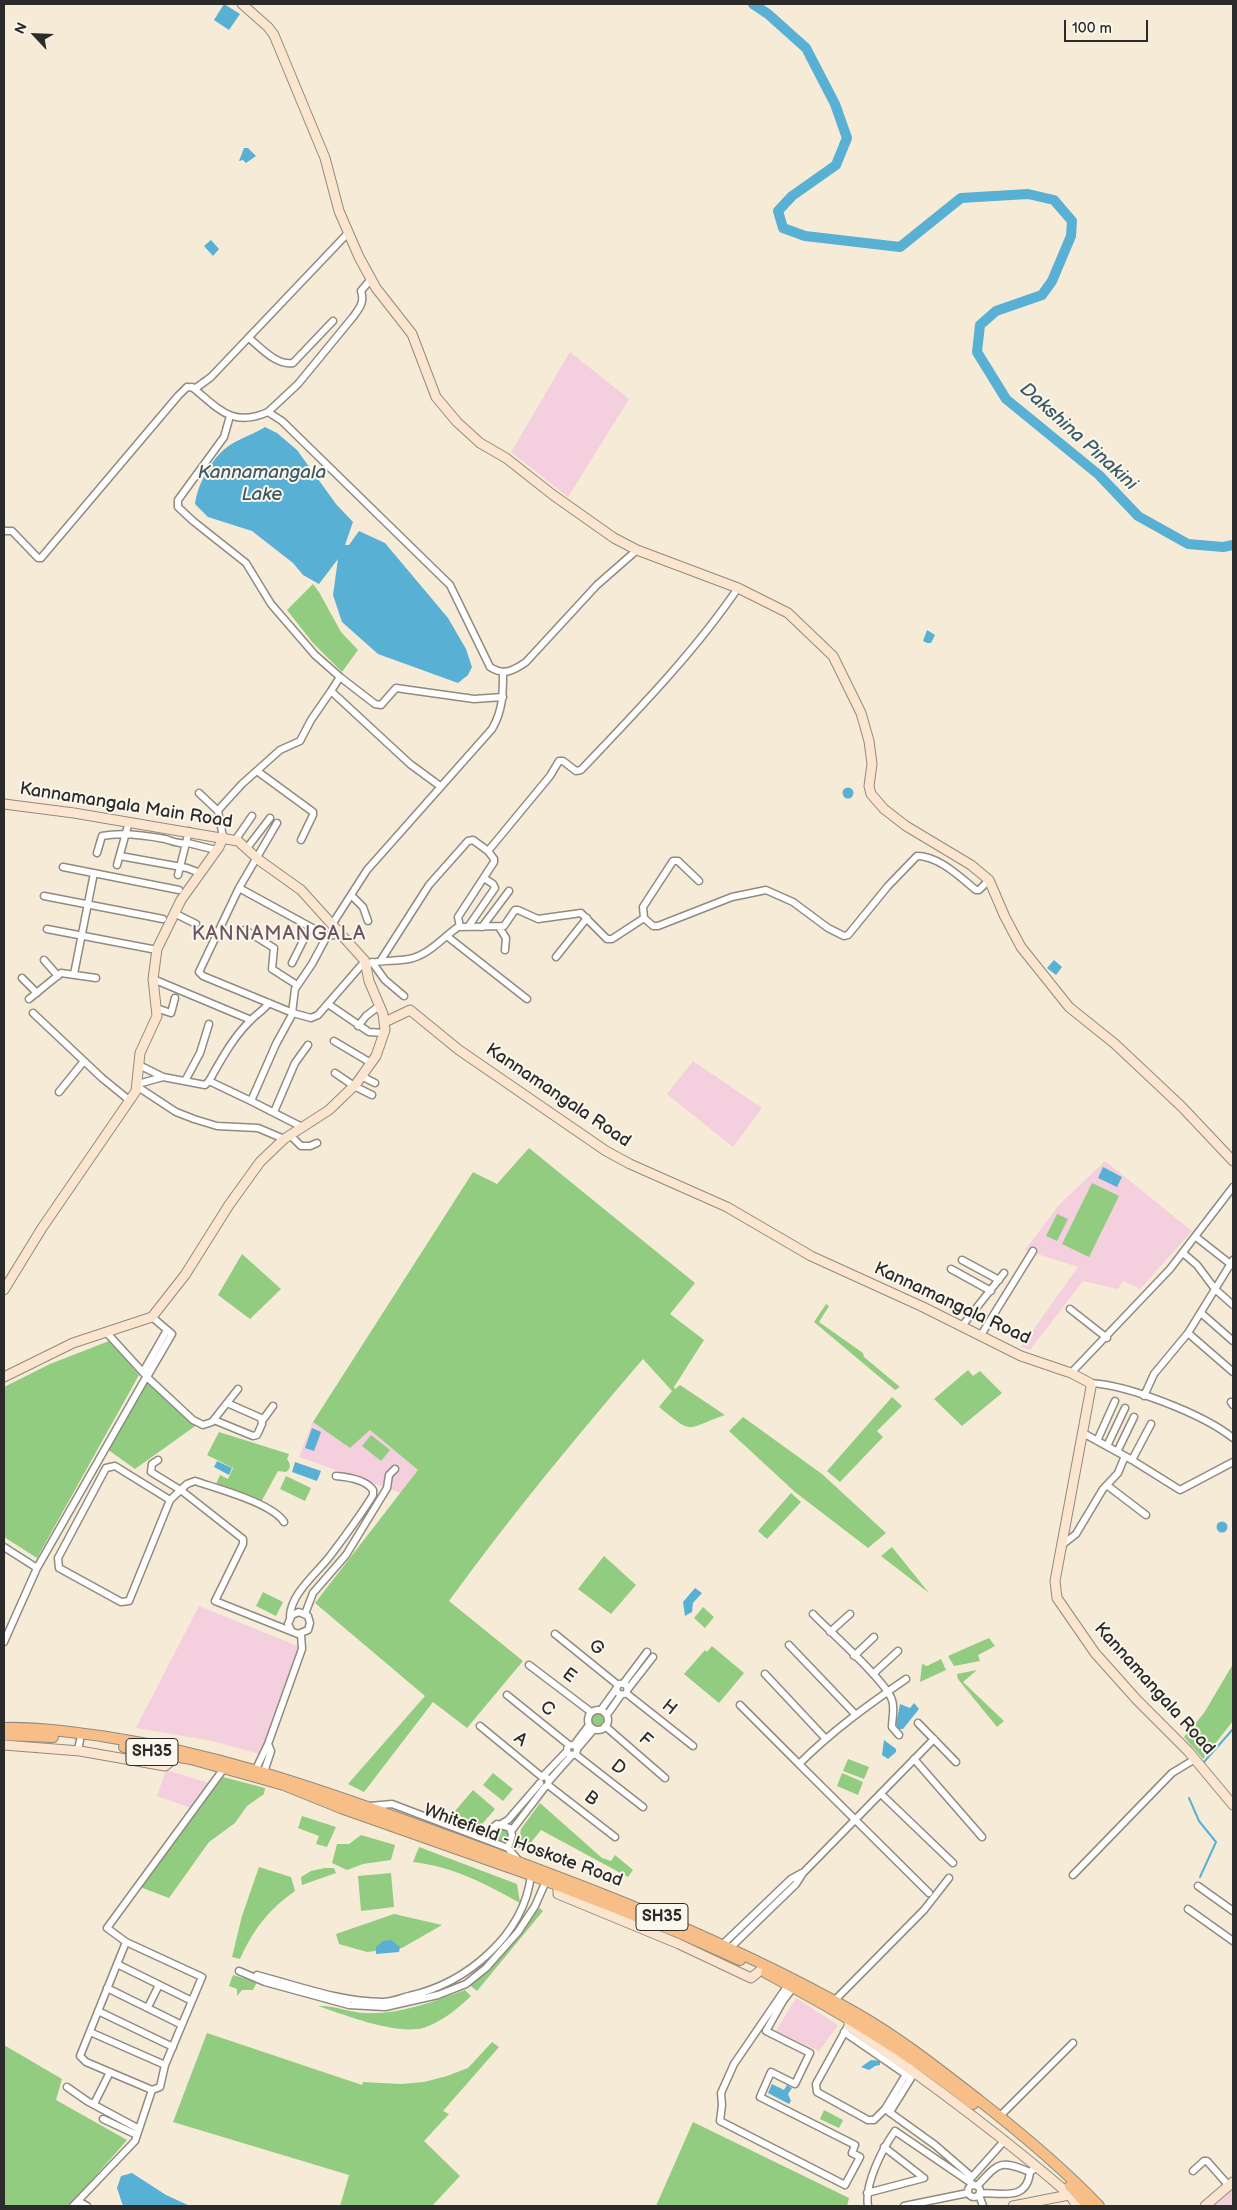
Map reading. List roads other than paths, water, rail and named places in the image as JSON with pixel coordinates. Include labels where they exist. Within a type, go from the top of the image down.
[{"type":"main road","name":"Whitefield - Hoskote Road","points":[[4,1728],[22,1727],[75,1733],[185,1750],[284,1786],[344,1803],[366,1806],[518,1860],[652,1917],[727,1946],[834,2001],[900,2041],[1000,2116],[1079,2198]]},
{"type":"main road","name":"Whitefield - Hoskote Road","points":[[4,1735],[80,1740],[260,1771],[558,1886],[652,1917],[791,1986],[913,2070],[998,2123],[1079,2198],[1100,2206]]},
{"type":"street","points":[[242,4],[268,27],[274,35],[325,158],[348,233],[371,279],[392,310],[412,334],[436,397],[457,422],[480,443],[506,458],[553,495],[614,538],[637,550],[738,588],[788,613],[833,656],[861,713],[869,741],[872,764],[869,786],[872,794],[884,809],[906,826],[971,866],[989,880],[1005,917],[1021,947],[1069,1008],[1115,1044],[1182,1106],[1233,1161]]},
{"type":"street","points":[[4,531],[12,531],[38,558],[41,558],[178,396],[187,387],[196,388],[211,377],[348,233]]},
{"type":"street","points":[[192,387],[230,416],[244,420],[254,419],[268,412],[298,384],[353,318],[361,306],[363,298],[361,292],[371,279]]},
{"type":"street","points":[[249,338],[286,365],[293,363],[333,321]]},
{"type":"street","points":[[268,412],[282,421],[450,585],[490,667],[504,673],[515,670],[526,662],[597,585],[637,550]]},
{"type":"street","points":[[230,416],[224,437],[178,500],[178,507],[192,521],[246,563],[271,604],[315,655],[375,704],[381,705],[396,688],[474,699],[503,697]]},
{"type":"street","points":[[488,851],[550,776],[559,761],[563,761],[576,771],[581,770],[670,673],[720,614],[738,588]]},
{"type":"street","points":[[333,923],[367,870],[492,729],[500,716],[504,673]]},
{"type":"street","points":[[218,811],[242,784],[280,750],[300,742],[311,720],[340,677]]},
{"type":"street","points":[[331,691],[410,764],[440,786]]},
{"type":"street","points":[[257,771],[313,812],[314,815],[301,840]]},
{"type":"street","points":[[4,1290],[42,1228],[138,1085],[140,1053],[155,1021],[154,979],[157,950],[174,913],[223,837],[218,811],[199,793]]},
{"type":"street","name":"Kannamangala Main Road","points":[[4,804],[189,831],[236,840],[301,890],[368,962]]},
{"type":"street","points":[[236,840],[252,816]]},
{"type":"street","points":[[247,848],[270,818]]},
{"type":"street","points":[[118,865],[129,822]]},
{"type":"street","points":[[278,824],[256,857],[239,888],[200,972],[204,976],[292,1013],[311,1018],[318,1015],[368,962],[416,957],[448,937],[460,927],[504,926],[515,910],[538,919],[581,913],[608,939],[612,939],[644,918]]},
{"type":"street","points":[[178,874],[184,844],[189,831]]},
{"type":"street","points":[[97,853],[102,836],[114,833],[164,839],[184,844],[188,843],[216,850]]},
{"type":"street","points":[[381,960],[392,939],[436,876],[468,841],[473,840],[488,851],[495,860],[458,917],[460,927]]},
{"type":"street","points":[[120,856],[180,867],[200,873]]},
{"type":"street","points":[[699,881],[678,861],[673,861],[643,907],[644,918],[653,926],[658,926],[732,897],[766,890],[793,902],[828,928],[844,936],[848,935],[888,886],[917,856],[924,856],[947,868],[976,890],[989,880]]},
{"type":"street","points":[[63,867],[179,890]]},
{"type":"street","points":[[74,974],[94,873]]},
{"type":"street","points":[[468,927],[495,888],[494,884],[484,878]]},
{"type":"street","points":[[239,888],[327,936],[340,934]]},
{"type":"street","points":[[482,928],[509,891]]},
{"type":"street","points":[[351,895],[363,907],[368,921]]},
{"type":"street","points":[[44,896],[163,919]]},
{"type":"street","points":[[174,913],[196,924]]},
{"type":"street","points":[[556,957],[587,918]]},
{"type":"street","points":[[499,927],[506,938],[505,950]]},
{"type":"street","points":[[292,963],[310,928]]},
{"type":"street","points":[[47,929],[157,950]]},
{"type":"street","points":[[245,930],[274,948],[272,969],[297,985]]},
{"type":"street","points":[[251,1101],[292,1013],[293,998],[297,985],[312,964],[327,936]]},
{"type":"street","points":[[448,937],[527,999]]},
{"type":"street","points":[[44,960],[58,976]]},
{"type":"street","points":[[368,962],[404,996]]},
{"type":"street","points":[[4,1377],[73,1343],[152,1317],[167,1300],[229,1205],[260,1162],[287,1137],[329,1110],[354,1086],[371,1063],[381,1043],[385,1022],[369,981],[368,962]]},
{"type":"street","points":[[29,1000],[61,973],[96,978]]},
{"type":"street","points":[[22,978],[37,993]]},
{"type":"street","points":[[154,979],[251,1020]]},
{"type":"street","points":[[156,1008],[171,1013],[175,998]]},
{"type":"street","points":[[139,1065],[163,1077],[202,1085],[209,1081],[233,1041],[251,1020],[270,1003]]},
{"type":"street","points":[[328,1004],[369,1032],[384,1032]]},
{"type":"street","points":[[358,1026],[366,1016],[379,1006]]},
{"type":"street","name":"Kannamangala Road","points":[[385,1022],[410,1010],[459,1050],[606,1151],[630,1164],[727,1207],[811,1256],[1022,1356],[1071,1373],[1090,1383],[1091,1387],[1056,1581],[1057,1598],[1095,1654],[1195,1759],[1233,1805]]},
{"type":"street","points":[[33,1013],[129,1100]]},
{"type":"street","points":[[185,1081],[200,1053],[209,1024]]},
{"type":"street","points":[[334,1041],[371,1063]]},
{"type":"street","points":[[274,1112],[295,1063],[308,1045]]},
{"type":"street","points":[[59,1092],[84,1060]]},
{"type":"street","points":[[335,1073],[372,1095]]},
{"type":"street","points":[[361,1076],[375,1082]]},
{"type":"street","points":[[138,1085],[163,1077]]},
{"type":"street","points":[[209,1081],[302,1127]]},
{"type":"street","points":[[138,1085],[176,1112],[194,1119],[217,1126],[258,1128],[287,1137],[300,1146],[310,1146],[317,1142]]},
{"type":"street","points":[[1071,1373],[1107,1338],[1183,1253],[1233,1187]]},
{"type":"street","points":[[1144,1396],[1158,1370],[1188,1333],[1232,1263],[1196,1236]]},
{"type":"street","points":[[981,1335],[1033,1252]]},
{"type":"street","points":[[1183,1253],[1197,1265],[1215,1289],[1233,1305]]},
{"type":"street","points":[[962,1260],[999,1280]]},
{"type":"street","points":[[951,1269],[991,1291]]},
{"type":"street","points":[[962,1326],[1004,1273]]},
{"type":"street","points":[[1070,1309],[1107,1338]]},
{"type":"street","points":[[1201,1312],[1233,1341]]},
{"type":"street","points":[[4,1642],[37,1568],[146,1376],[172,1334],[152,1317]]},
{"type":"street","points":[[106,1333],[146,1376],[196,1422],[207,1425],[214,1420],[238,1389]]},
{"type":"street","points":[[1188,1333],[1233,1372]]},
{"type":"street","points":[[1090,1383],[1103,1384],[1144,1396],[1218,1427],[1233,1438]]},
{"type":"street","points":[[1097,1441],[1115,1401]]},
{"type":"street","points":[[227,1403],[262,1420]]},
{"type":"street","points":[[214,1420],[253,1436],[257,1435],[262,1420],[273,1406]]},
{"type":"street","points":[[1107,1446],[1125,1408]]},
{"type":"street","points":[[1117,1452],[1134,1417]]},
{"type":"street","points":[[1132,1460],[1151,1424]]},
{"type":"street","points":[[1082,1433],[1132,1460],[1180,1490],[1233,1462]]},
{"type":"street","points":[[1062,1545],[1076,1534],[1103,1489],[1108,1486],[1118,1473],[1124,1456]]},
{"type":"street","points":[[158,1460],[152,1464],[151,1472],[182,1490],[243,1540],[243,1544],[215,1602],[301,1634]]},
{"type":"street","points":[[170,1500],[115,1466],[106,1468],[58,1558],[60,1568],[126,1603],[129,1601],[170,1500],[187,1484],[195,1480],[273,1510],[284,1522]]},
{"type":"street","points":[[305,1614],[313,1593],[346,1555],[387,1488],[386,1481],[395,1469]]},
{"type":"street","points":[[291,1630],[288,1624],[290,1612],[298,1594],[330,1555],[373,1495],[373,1490],[369,1486],[348,1477],[336,1476]]},
{"type":"street","points":[[1108,1486],[1146,1515]]},
{"type":"street","points":[[4,1547],[37,1568]]},
{"type":"street","points":[[298,1594],[310,1600]]},
{"type":"street","points":[[290,1617],[299,1612],[305,1614],[310,1619],[309,1627],[301,1634]]},
{"type":"street","points":[[813,1614],[873,1674],[887,1692],[893,1705],[892,1727],[899,1735]]},
{"type":"street","points":[[830,1632],[850,1614]]},
{"type":"street","points":[[260,1771],[302,1649],[301,1634]]},
{"type":"street","name":"G","points":[[556,1634],[622,1689]]},
{"type":"street","points":[[854,1656],[874,1636]]},
{"type":"street","points":[[789,1645],[855,1714]]},
{"type":"street","points":[[873,1674],[898,1651]]},
{"type":"street","points":[[604,1712],[650,1654]]},
{"type":"street","name":"E","points":[[530,1665],[591,1712]]},
{"type":"street","points":[[766,1674],[826,1738]]},
{"type":"street","points":[[799,1764],[855,1714],[906,1679]]},
{"type":"street","name":"H","points":[[622,1689],[693,1746]]},
{"type":"street","name":"C","points":[[507,1695],[572,1750]]},
{"type":"street","points":[[740,1705],[929,1893]]},
{"type":"street","points":[[591,1727],[588,1718],[591,1712],[604,1712]]},
{"type":"street","points":[[591,1727],[600,1730],[606,1726],[608,1721],[604,1712]]},
{"type":"street","points":[[918,1723],[956,1762]]},
{"type":"street","name":"A","points":[[480,1726],[545,1782]]},
{"type":"street","name":"F","points":[[606,1726],[666,1778]]},
{"type":"street","points":[[487,1840],[493,1827],[508,1820],[545,1782],[591,1727]]},
{"type":"street","points":[[727,1946],[791,1879],[803,1873],[855,1821],[934,1739]]},
{"type":"street","points":[[78,1750],[80,1740]]},
{"type":"street","points":[[4,1745],[78,1750],[165,1766],[177,1756]]},
{"type":"street","name":"D","points":[[572,1750],[643,1807]]},
{"type":"street","points":[[914,1758],[982,1837]]},
{"type":"street","points":[[1073,1875],[1172,1772],[1195,1759]]},
{"type":"street","points":[[126,1942],[80,2056],[86,2062],[152,2090],[160,2087],[165,2065],[202,1977],[126,1942],[108,1931],[107,1926],[226,1765]]},
{"type":"street","points":[[508,1848],[512,1830],[545,1782]]},
{"type":"street","name":"B","points":[[545,1782],[615,1837]]},
{"type":"street","points":[[881,1794],[953,1863]]},
{"type":"street","points":[[366,1806],[392,1804],[508,1848],[518,1860]]},
{"type":"street","points":[[501,1824],[512,1830]]},
{"type":"street","points":[[531,1875],[530,1889],[521,1910],[496,1946],[457,1979],[420,1994],[385,2002],[357,2000],[239,1971],[265,1982],[349,2005],[385,2007],[438,1995],[466,1984],[486,1968],[518,1932],[535,1906],[546,1881]]},
{"type":"street","points":[[834,2001],[924,1910],[949,1878]]},
{"type":"street","points":[[558,1886],[558,1894],[679,1944],[751,1978],[760,1970]]},
{"type":"street","points":[[1198,1886],[1233,1911]]},
{"type":"street","points":[[1188,1909],[1233,1941]]},
{"type":"street","points":[[117,1964],[192,2001]]},
{"type":"street","points":[[148,2008],[159,1985]]},
{"type":"street","points":[[791,1986],[766,2030],[810,2053],[794,2084],[771,2072],[760,2097],[855,2145],[852,2154],[860,2157],[845,2185],[720,2121],[722,2105],[720,2093],[734,2064],[791,1986]]},
{"type":"street","points":[[107,1988],[182,2025]]},
{"type":"street","points":[[98,2011],[173,2047]]},
{"type":"street","points":[[913,2070],[887,2111],[877,2119],[868,2120],[815,2090],[816,2084],[847,2025],[913,2070],[1006,2140],[1034,2169],[1079,2198]]},
{"type":"street","points":[[90,2032],[165,2065]]},
{"type":"street","points":[[1000,2116],[1074,2043]]},
{"type":"street","points":[[94,2104],[110,2072]]},
{"type":"street","points":[[67,2087],[138,2132]]},
{"type":"street","points":[[76,2204],[135,2141],[152,2090]]},
{"type":"street","points":[[887,2111],[935,2145],[972,2177],[1006,2140]]},
{"type":"street","points":[[103,2118],[138,2132]]},
{"type":"street","points":[[868,2206],[867,2193],[884,2147],[895,2131],[980,2189],[982,2206]]},
{"type":"street","points":[[867,2193],[924,2178],[884,2147]]},
{"type":"street","points":[[1193,2171],[1204,2161],[1207,2161],[1231,2184],[1205,2206]]},
{"type":"street","points":[[972,2205],[969,2188],[995,2167],[1004,2164],[1034,2169]]},
{"type":"street","points":[[904,2206],[969,2194],[974,2198],[980,2194],[1020,2192],[1028,2185],[1034,2169]]},
{"type":"street","points":[[1012,2206],[1079,2198]]},
{"type":"street","points":[[1041,2206],[1079,2198]]},
{"type":"street","points":[[76,2204],[87,2206]]},
{"type":"water","points":[[224,4],[240,14],[229,30],[214,20]]},
{"type":"water","points":[[244,148],[248,148],[256,156],[246,163],[243,160],[239,161]]},
{"type":"water","points":[[211,240],[219,249],[213,256],[204,246]]},
{"type":"water","name":"Kannamangala Lake","points":[[265,427],[277,433],[297,450],[336,504],[353,522],[345,545],[349,545],[359,531],[385,543],[448,618],[466,649],[472,667],[468,675],[458,683],[378,654],[342,622],[333,595],[338,559],[319,584],[303,575],[293,563],[252,531],[208,517],[195,504],[203,479],[217,456],[230,445]]},
{"type":"water","points":[[927,630],[935,635],[931,643],[923,641]]},
{"type":"water","points":[[848,787],[854,793],[848,799],[842,793]]},
{"type":"water","points":[[1054,960],[1062,967],[1056,975],[1047,968]]},
{"type":"water","points":[[1103,1167],[1122,1177],[1117,1187],[1098,1178]]},
{"type":"water","points":[[312,1428],[321,1432],[314,1451],[305,1448]]},
{"type":"water","points":[[217,1461],[232,1468],[229,1475],[214,1467]]},
{"type":"water","points":[[295,1462],[321,1471],[317,1481],[292,1472]]},
{"type":"water","points":[[1222,1521],[1228,1527],[1222,1533],[1216,1527]]},
{"type":"water","points":[[695,1588],[702,1593],[693,1603],[692,1612],[685,1616],[683,1602]]},
{"type":"water","points":[[914,1703],[919,1709],[903,1729],[898,1729],[896,1724],[900,1704],[910,1708]]},
{"type":"water","points":[[884,1740],[896,1749],[896,1752],[888,1759],[882,1755]]},
{"type":"water","points":[[391,1940],[400,1947],[399,1952],[376,1954],[376,1947],[383,1941]]},
{"type":"water","points":[[871,2060],[880,2061],[880,2065],[869,2070],[861,2067]]},
{"type":"water","points":[[772,2084],[784,2090],[787,2085],[792,2088],[788,2094],[791,2101],[789,2104],[768,2093]]},
{"type":"water","points":[[132,2173],[166,2195],[190,2206],[123,2206],[117,2188],[121,2176]]},
{"type":"waterway","name":"Dakshina Pinakini","points":[[753,4],[768,14],[806,48],[835,104],[847,138],[836,165],[792,196],[778,211],[783,228],[805,236],[900,247],[961,198],[1028,194],[1054,200],[1072,221],[1071,236],[1052,281],[1042,295],[996,311],[980,325],[977,352],[1006,399],[1099,475],[1138,516],[1188,544],[1223,547],[1233,545]]},
{"type":"waterway","points":[[1204,1762],[1233,1729]]},
{"type":"waterway","points":[[1189,1798],[1199,1821],[1216,1842],[1200,1877]]},
{"type":"district","name":"KANNAMANGALA","points":[[279,935]]}]
